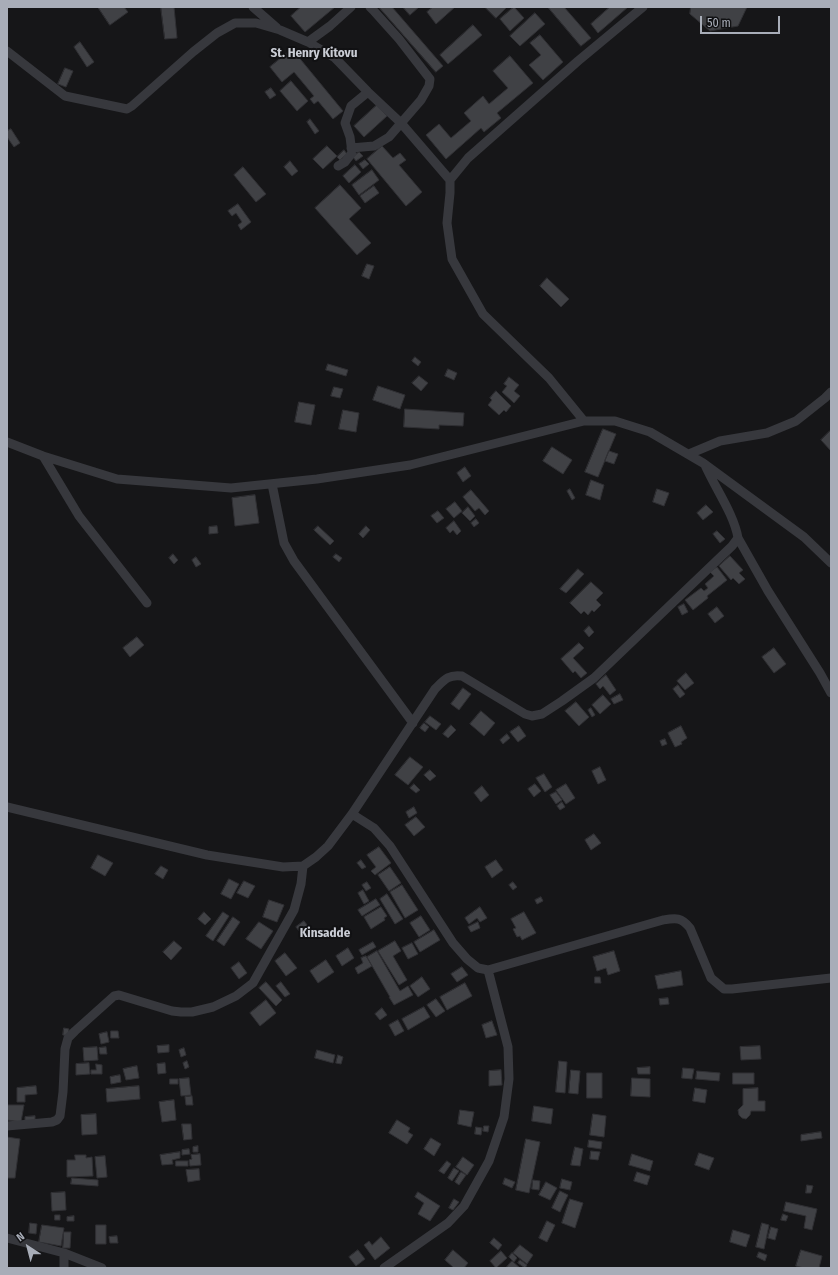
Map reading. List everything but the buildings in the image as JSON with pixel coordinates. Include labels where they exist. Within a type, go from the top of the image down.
[{"type":"street","points":[[308,42],[352,7]]},
{"type":"street","points":[[351,148],[374,146],[389,137],[421,100],[429,86],[430,79],[399,39],[370,7]]},
{"type":"street","points":[[584,421],[549,378],[483,314],[452,259],[447,223],[450,180],[468,158],[578,61],[643,7]]},
{"type":"street","points":[[256,8],[280,30]]},
{"type":"street","points":[[7,51],[65,96],[127,109],[217,33],[235,23],[256,23],[280,30],[308,42],[335,58],[401,123],[450,180]]},
{"type":"street","points":[[338,166],[345,162],[352,153],[350,137],[345,123],[351,106],[368,92]]},
{"type":"street","points":[[689,454],[720,441],[767,433],[796,421],[831,392]]},
{"type":"street","points":[[7,442],[43,456],[118,479],[231,488],[317,479],[410,464],[584,421],[615,421],[650,432],[703,463],[804,537],[831,564]]},
{"type":"street","points":[[43,456],[79,516],[147,603]]},
{"type":"street","points":[[703,463],[730,515],[736,528],[738,538],[768,591],[831,693]]},
{"type":"street","points":[[272,484],[284,543],[294,561],[413,723]]},
{"type":"street","points":[[7,807],[207,854],[283,867],[303,866],[328,846],[352,814],[435,689],[445,680],[454,675],[462,676],[525,714],[532,716],[542,714],[594,678],[738,538]]},
{"type":"street","points":[[352,814],[374,828],[390,846],[453,943],[467,959],[478,968],[488,970],[663,920],[676,918],[685,922],[690,928],[711,978],[724,989],[831,978]]},
{"type":"street","points":[[7,1126],[52,1122],[57,1120],[60,1116],[65,1049],[68,1038],[114,996],[119,995],[172,1011],[192,1012],[213,1007],[236,996],[253,983],[294,910],[301,884],[303,866]]},
{"type":"street","points":[[384,1268],[448,1223],[464,1206],[489,1161],[504,1117],[509,1079],[508,1047],[488,970]]},
{"type":"street","points":[[7,1238],[64,1253],[102,1268]]},
{"type":"street","points":[[64,1253],[64,1268]]},
{"type":"district","name":"St. Henry Kitovu","points":[[314,53]]},
{"type":"district","name":"Kinsadde","points":[[325,933]]}]
